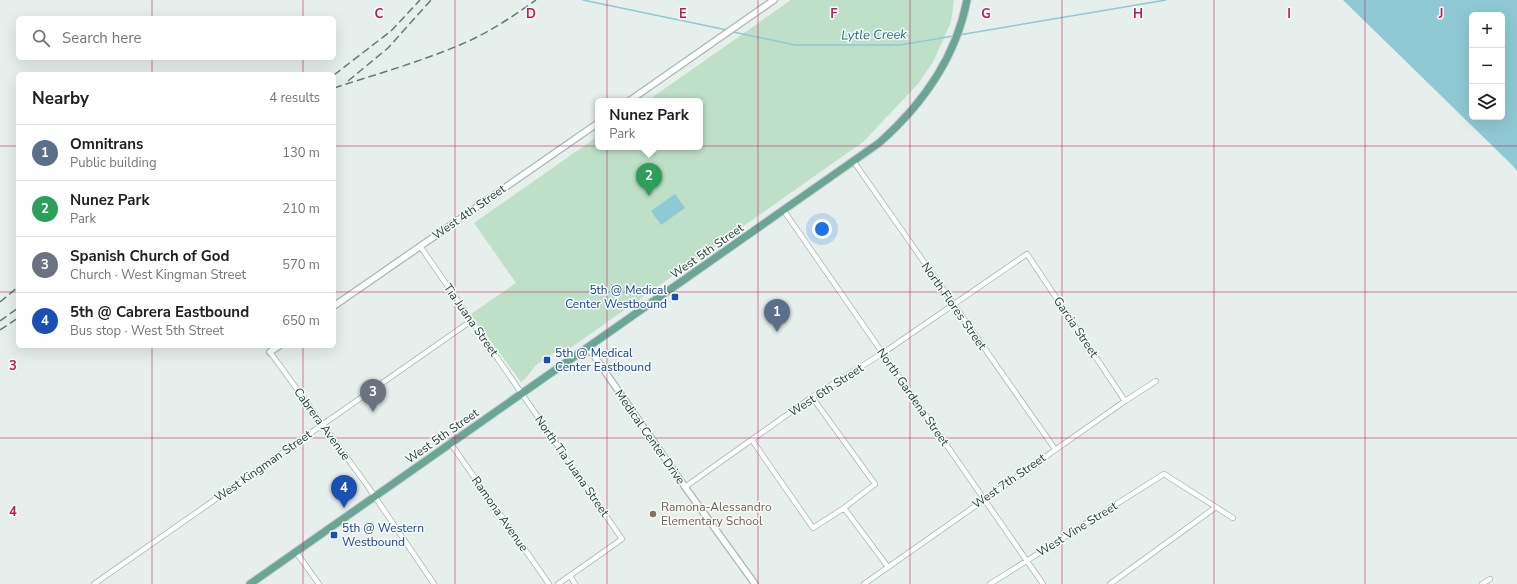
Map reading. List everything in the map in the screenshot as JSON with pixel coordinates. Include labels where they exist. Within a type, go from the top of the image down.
[{"type":"main road","name":"West 5th Street","points":[[250,584],[854,162],[879,143],[923,98],[947,58],[958,32],[966,3]]},
{"type":"street","points":[[633,98],[774,0]]},
{"type":"street","name":"West 4th Street","points":[[336,305],[595,125]]},
{"type":"street","name":"North Flores Street","points":[[854,162],[1055,449]]},
{"type":"street","name":"North Gardena Street","points":[[784,211],[1044,584]]},
{"type":"street","name":"Tia Juana Street","points":[[420,246],[522,394]]},
{"type":"street","name":"West 6th Street","points":[[685,487],[812,397],[883,353],[1027,254]]},
{"type":"street","name":"Garcia Street","points":[[1027,254],[1125,400]]},
{"type":"street","name":"West Kingman Street","points":[[94,584],[471,321]]},
{"type":"street","name":"Medical Center Drive","points":[[588,347],[685,487],[755,584]]},
{"type":"street","name":"Cabrera Avenue","points":[[276,348],[270,352],[369,488],[434,584]]},
{"type":"street","name":"West 7th Street","points":[[864,584],[1125,400],[1156,381]]},
{"type":"street","name":"North Tia Juana Street","points":[[522,394],[622,539],[570,576]]},
{"type":"street","points":[[752,440],[812,528],[844,508],[875,484],[812,397]]},
{"type":"street","name":"Ramona Avenue","points":[[451,444],[549,584]]},
{"type":"street","name":"West Vine Street","points":[[990,584],[1164,474],[1216,507]]},
{"type":"street","points":[[1110,584],[1216,507],[1233,518]]},
{"type":"street","points":[[844,508],[888,567]]},
{"type":"street","points":[[296,552],[318,584]]},
{"type":"street","points":[[558,584],[570,576],[575,584]]},
{"type":"street","points":[[1482,584],[1490,579]]},
{"type":"green space","points":[[791,0],[954,0],[951,22],[933,62],[918,84],[863,142],[563,353],[555,352],[535,366],[527,377],[521,382],[471,314],[516,283],[474,223],[595,138],[595,150],[703,150],[703,98],[651,98]]},
{"type":"water","points":[[1343,0],[1517,0],[1517,171],[1513,166]]},
{"type":"water","points":[[675,194],[685,208],[661,225],[651,211]]},
{"type":"waterway","name":"Lytle Creek","points":[[583,0],[727,30]]},
{"type":"waterway","name":"Lytle Creek","points":[[959,35],[1166,0]]},
{"type":"waterway","name":"Lytle Creek","points":[[733,32],[795,45],[900,45],[953,36]]},
{"type":"railway","points":[[336,73],[391,31],[420,0]]},
{"type":"railway","points":[[348,81],[388,48],[431,0]]},
{"type":"railway","points":[[336,87],[420,60],[471,40],[504,22],[536,0]]},
{"type":"railway","points":[[0,302],[16,289]]},
{"type":"railway","points":[[0,321],[16,309]]},
{"type":"railway","points":[[0,330],[16,319]]},
{"type":"place","name":"Nunez Park","points":[[649,196]]},
{"type":"place","name":"5th @ Medical Center Westbound","points":[[675,297]]},
{"type":"place","name":"Omnitrans","points":[[777,332]]},
{"type":"place","name":"5th @ Medical Center Eastbound","points":[[547,360]]},
{"type":"place","name":"Spanish Church of God","points":[[373,412]]},
{"type":"place","name":"5th @ Cabrera Eastbound","points":[[344,508]]},
{"type":"place","name":"Ramona-Alessandro Elementary School","points":[[653,514]]},
{"type":"place","name":"5th @ Western Westbound","points":[[334,535]]}]
